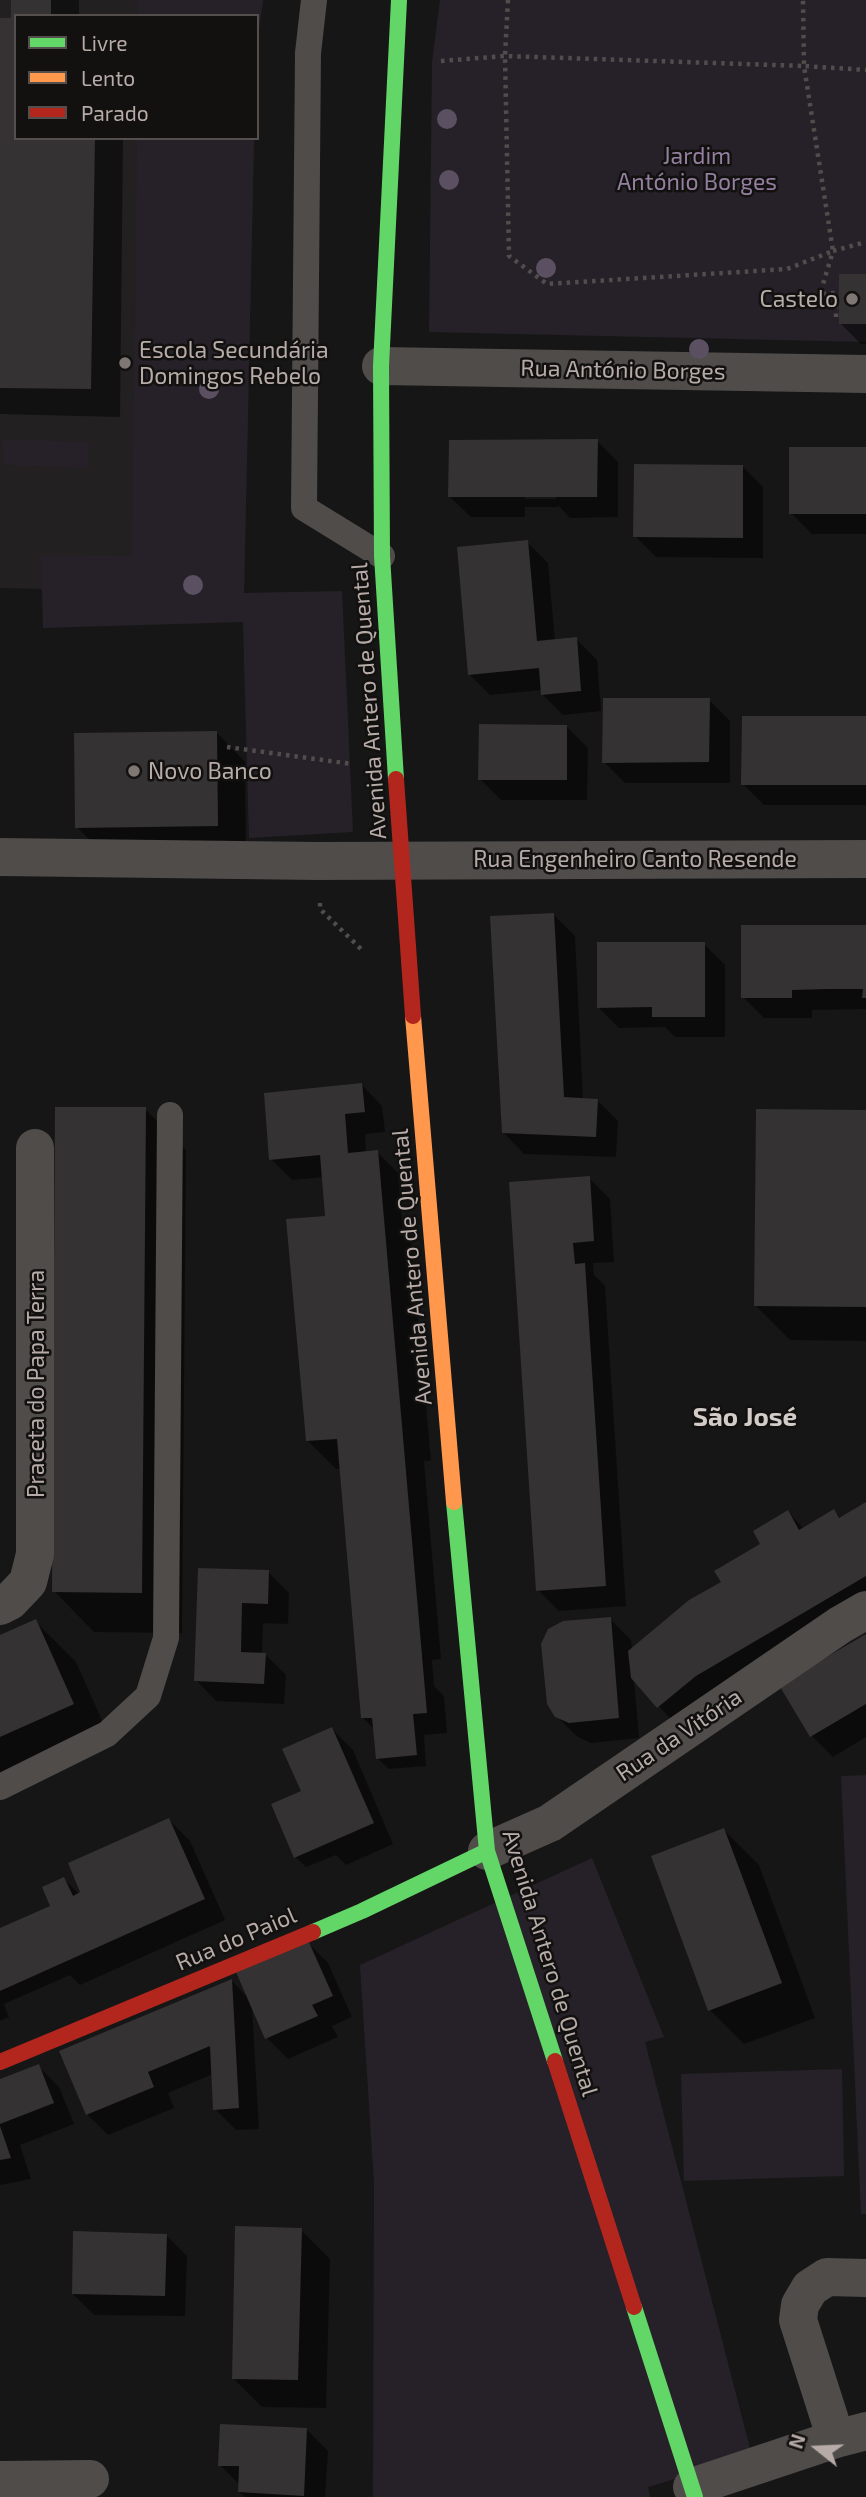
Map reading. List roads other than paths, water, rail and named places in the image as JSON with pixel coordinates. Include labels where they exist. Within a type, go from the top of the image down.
[{"type":"main road","name":"Avenida Antero de Quental","points":[[399,0],[381,366],[382,556],[407,950],[486,1851],[694,2492]]},
{"type":"main road","name":"Rua do Paiol","points":[[0,2063],[362,1911],[486,1851]]},
{"type":"street","name":"Rua António Borges","points":[[381,366],[866,374]]},
{"type":"street","name":"Rua Engenheiro Canto Resende","points":[[0,857],[866,859]]},
{"type":"street","name":"Praceta do Papa Terra","points":[[0,1606],[10,1601],[28,1582],[34,1554],[35,1148]]},
{"type":"street","name":"Rua da Vitória","points":[[486,1851],[550,1823],[866,1610]]},
{"type":"street","points":[[694,2492],[851,2435],[798,2320],[800,2305],[810,2288],[827,2277],[866,2278]]},
{"type":"street","points":[[0,2480],[90,2479]]},
{"type":"lane","points":[[314,0],[307,53],[304,508],[382,556]]},
{"type":"lane","points":[[0,1787],[107,1734],[148,1696],[166,1638],[170,1115]]},
{"type":"place","name":"Castelo","points":[[852,299]]},
{"type":"place","name":"Escola Secundária Domingos Rebelo","points":[[125,363]]},
{"type":"place","name":"Novo Banco","points":[[134,771]]},
{"type":"district","name":"São José","points":[[745,1417]]},
{"type":"park label","name":"Jardim António Borges","points":[[697,169]]}]
